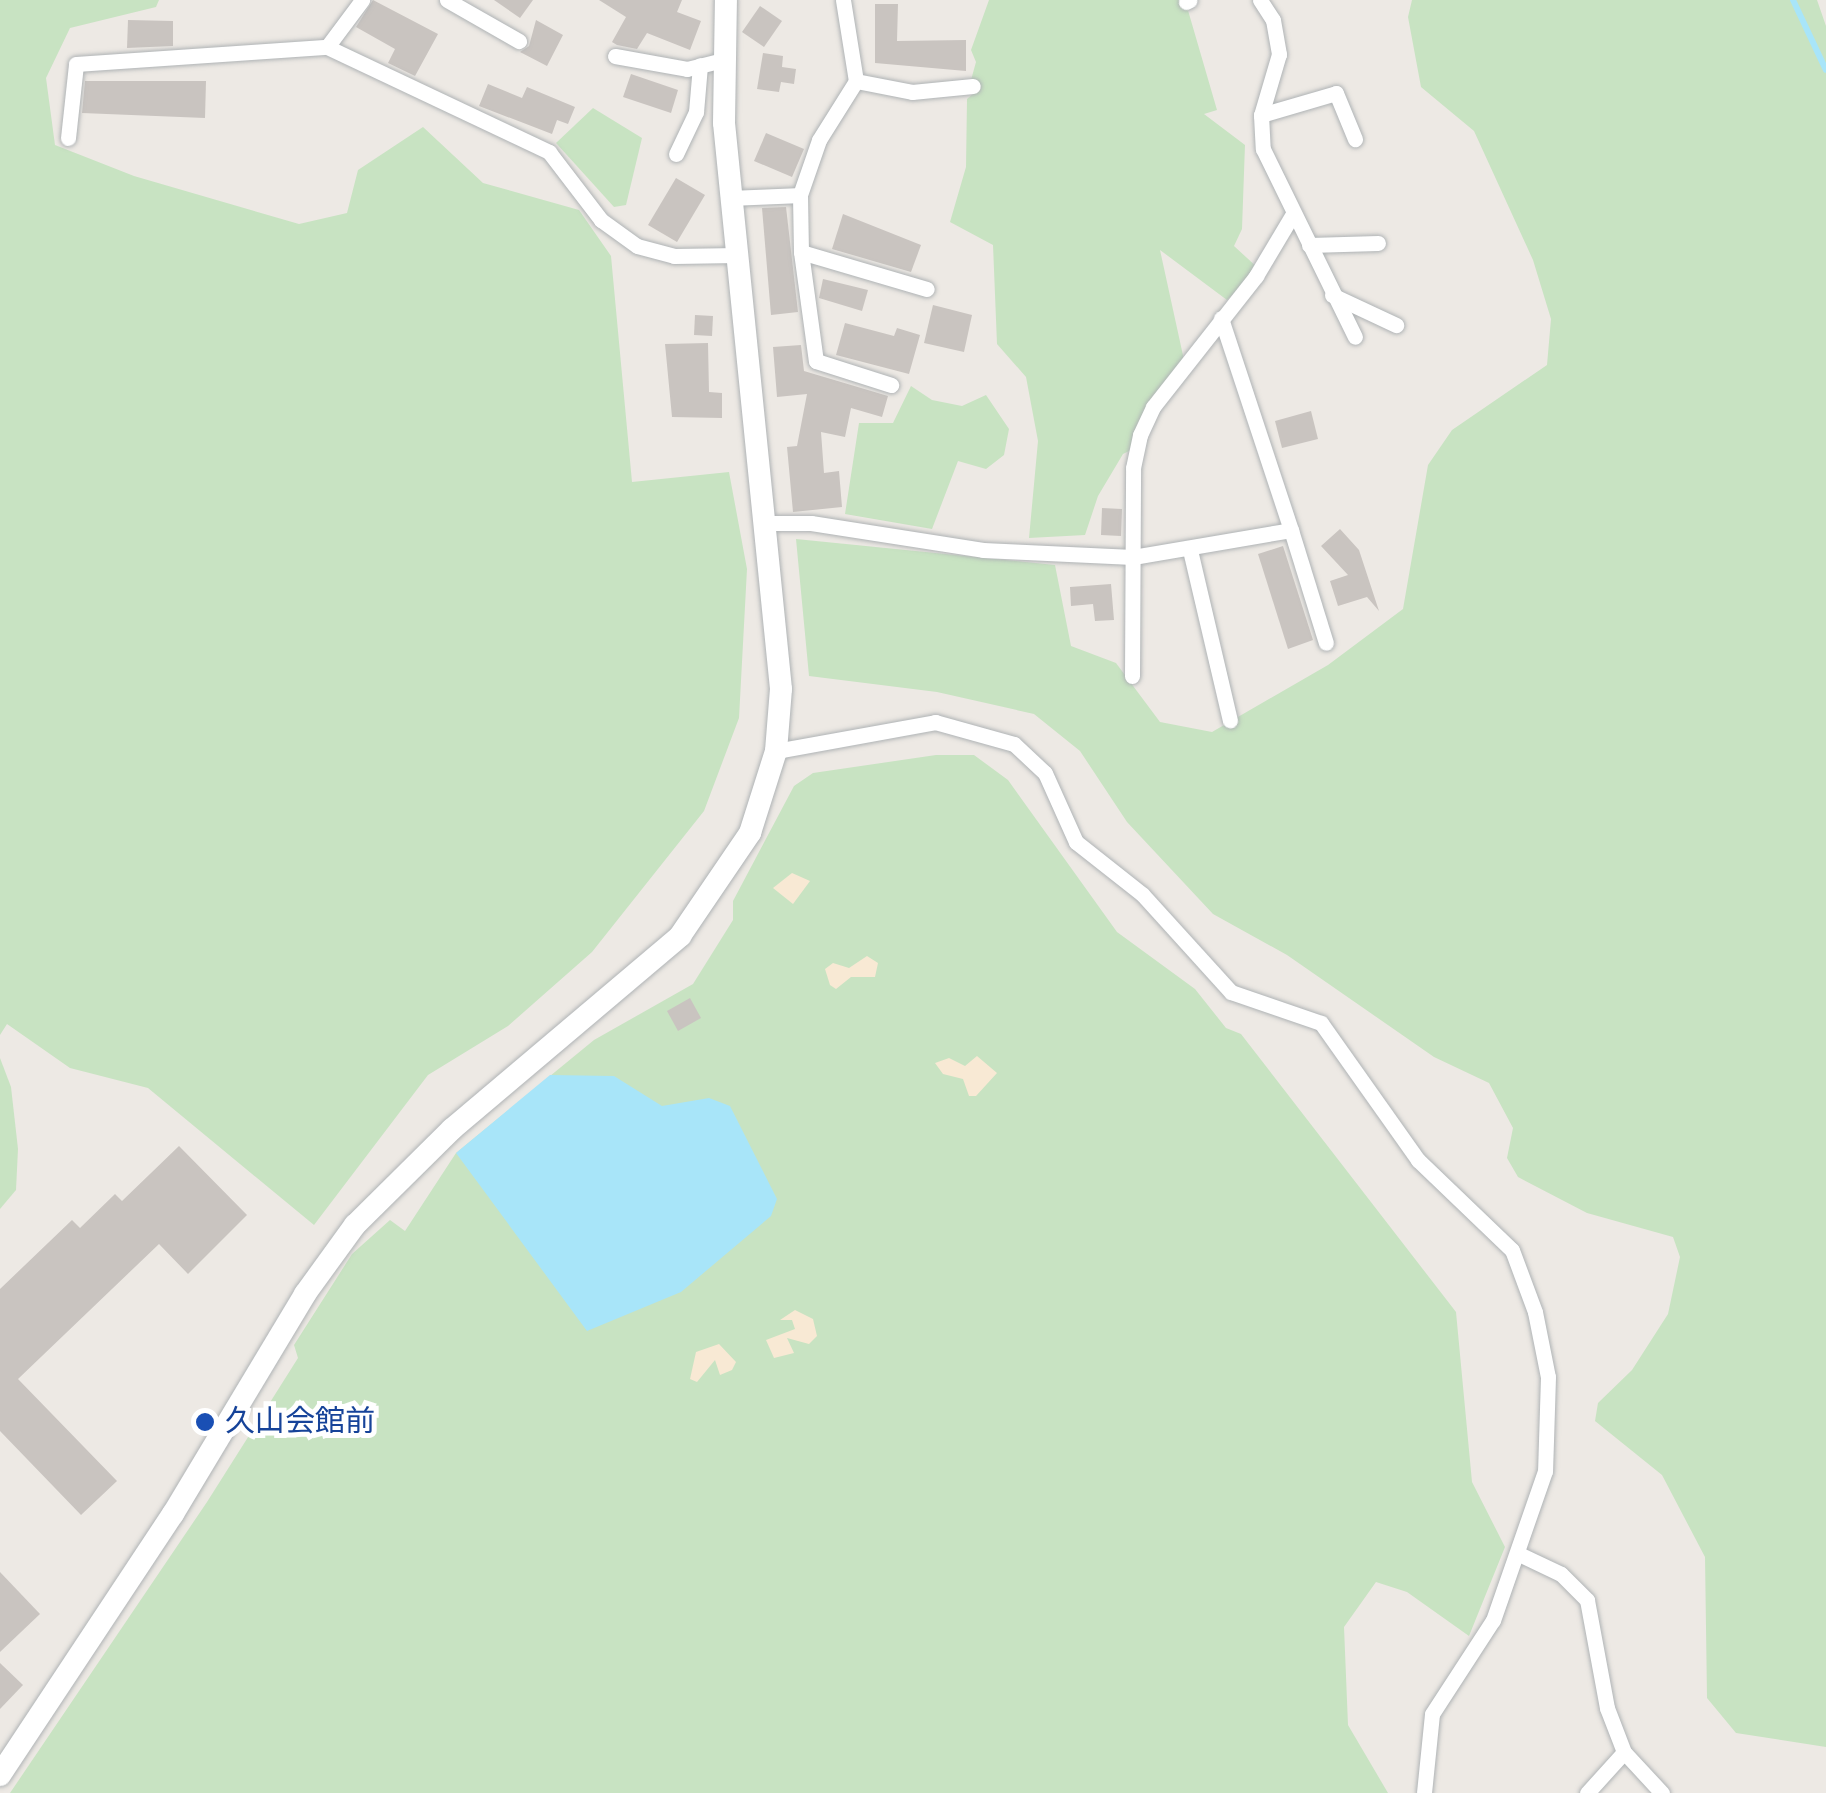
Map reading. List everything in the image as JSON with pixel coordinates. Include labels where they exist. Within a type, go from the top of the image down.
[{"type":"street","points":[[327,47],[362,0]]},
{"type":"street","points":[[447,0],[520,41]]},
{"type":"street","points":[[676,154],[696,112],[712,63],[726,0]]},
{"type":"street","points":[[843,0],[856,80],[820,140],[800,195],[802,252],[816,361],[890,385]]},
{"type":"street","points":[[1260,0],[1273,20],[1279,54],[1261,115],[1263,148],[1331,294],[1355,336]]},
{"type":"street","points":[[68,138],[76,64],[327,47],[549,152],[601,220],[637,246],[674,256],[738,254]]},
{"type":"street","points":[[615,56],[658,67],[712,63]]},
{"type":"street","points":[[0,1775],[174,1514],[326,1263],[410,1167],[693,921],[750,833],[776,751],[782,688],[738,254],[712,63]]},
{"type":"street","points":[[856,80],[912,92],[974,86]]},
{"type":"street","points":[[1261,115],[1336,92],[1355,139]]},
{"type":"street","points":[[731,198],[800,195]]},
{"type":"street","points":[[1132,676],[1133,468],[1140,435],[1153,407],[1293,214]]},
{"type":"street","points":[[1309,246],[1378,243]]},
{"type":"street","points":[[802,252],[927,289]]},
{"type":"street","points":[[1331,294],[1396,325]]},
{"type":"street","points":[[1221,318],[1326,644]]},
{"type":"street","points":[[767,523],[811,523],[983,550],[1134,557],[1290,530]]},
{"type":"street","points":[[1190,550],[1230,720]]},
{"type":"street","points":[[776,751],[935,722],[1014,744],[1045,773],[1076,842],[1143,896],[1208,971],[1232,992],[1321,1023],[1418,1160],[1512,1250],[1535,1312],[1551,1425],[1521,1555],[1493,1620],[1432,1714],[1424,1793]]},
{"type":"street","points":[[1521,1555],[1561,1574],[1587,1600],[1607,1708],[1624,1752],[1662,1793]]},
{"type":"street","points":[[1587,1793],[1624,1752]]},
{"type":"green space","points":[[0,0],[159,0],[156,7],[70,28],[46,78],[55,145],[134,176],[299,224],[347,213],[358,170],[423,127],[483,183],[579,210],[611,256],[632,482],[729,472],[747,569],[739,718],[704,811],[592,952],[508,1026],[428,1075],[314,1225],[148,1088],[70,1068],[7,1024],[0,1035]]},
{"type":"green space","points":[[989,0],[1185,0],[1217,110],[1204,114],[1245,145],[1242,229],[1234,246],[1259,269],[1227,300],[1160,250],[1184,360],[1143,444],[1123,454],[1098,496],[1085,535],[1029,538],[1038,441],[1026,377],[997,344],[993,245],[950,222],[966,167],[967,99],[981,87],[971,80],[976,62],[971,50]]},
{"type":"green space","points":[[1412,0],[1817,0],[1826,26],[1826,1747],[1736,1733],[1707,1698],[1705,1557],[1662,1475],[1595,1421],[1598,1403],[1632,1370],[1668,1314],[1680,1257],[1673,1237],[1587,1213],[1518,1177],[1507,1158],[1513,1128],[1489,1083],[1434,1057],[1287,955],[1213,914],[1127,822],[1080,751],[1034,714],[937,692],[809,676],[796,539],[1055,565],[1071,646],[1116,663],[1160,722],[1212,732],[1328,665],[1403,609],[1428,465],[1452,430],[1547,365],[1551,319],[1533,260],[1474,131],[1421,87],[1408,17]]},
{"type":"green space","points":[[593,108],[642,138],[626,205],[614,207],[556,143]]},
{"type":"green space","points":[[911,386],[932,400],[962,406],[986,395],[1009,429],[1004,455],[986,469],[958,461],[932,529],[845,514],[859,423],[893,423]]},
{"type":"green space","points":[[936,755],[974,755],[1008,780],[1117,932],[1195,989],[1226,1028],[1241,1034],[1456,1312],[1472,1482],[1505,1547],[1469,1636],[1407,1592],[1376,1582],[1344,1627],[1348,1725],[1388,1793],[10,1793],[207,1502],[298,1358],[294,1345],[352,1254],[390,1220],[405,1231],[456,1153],[594,1040],[693,984],[733,920],[733,901],[794,786],[813,773]]},
{"type":"green space","points":[[0,1058],[11,1087],[18,1149],[16,1190],[0,1209]]},
{"type":"sand","points":[[792,873],[810,881],[793,904],[773,888]]},
{"type":"sand","points":[[867,956],[878,963],[875,977],[851,977],[836,989],[830,985],[825,969],[833,963],[849,968]]},
{"type":"sand","points":[[977,1056],[997,1073],[976,1096],[969,1096],[963,1079],[943,1074],[935,1063],[949,1058],[965,1066]]},
{"type":"sand","points":[[795,1310],[813,1319],[817,1336],[809,1344],[787,1338],[794,1353],[774,1358],[766,1340],[795,1329],[792,1320],[780,1320]]},
{"type":"sand","points":[[719,1344],[736,1362],[732,1370],[720,1375],[715,1360],[697,1382],[690,1379],[696,1352]]},
{"type":"water","points":[[550,1075],[614,1076],[662,1106],[709,1098],[730,1106],[777,1199],[771,1216],[681,1292],[587,1331],[456,1153]]},
{"type":"building","points":[[373,0],[438,34],[415,76],[388,63],[395,49],[356,27]]},
{"type":"building","points":[[494,0],[533,0],[520,18]]},
{"type":"building","points":[[599,0],[682,0],[677,12],[701,21],[690,50],[647,33],[637,49],[617,45],[612,42],[626,17]]},
{"type":"building","points":[[875,4],[898,4],[897,41],[966,40],[966,71],[875,63]]},
{"type":"building","points":[[760,6],[782,21],[764,47],[742,32]]},
{"type":"building","points":[[128,20],[173,21],[173,46],[127,48]]},
{"type":"building","points":[[536,20],[563,35],[547,66],[520,52],[529,46]]},
{"type":"building","points":[[763,53],[783,56],[782,67],[796,69],[794,84],[781,82],[779,92],[757,89]]},
{"type":"building","points":[[631,74],[678,90],[671,113],[623,97]]},
{"type":"building","points":[[85,81],[206,81],[205,118],[82,113]]},
{"type":"building","points":[[488,84],[522,98],[527,87],[575,107],[568,124],[557,120],[552,134],[479,106]]},
{"type":"building","points":[[766,133],[804,149],[792,177],[754,161]]},
{"type":"building","points":[[676,178],[705,195],[677,242],[648,225]]},
{"type":"building","points":[[786,207],[798,312],[771,315],[762,208]]},
{"type":"building","points":[[843,214],[921,245],[911,272],[832,249]]},
{"type":"building","points":[[823,279],[868,290],[862,311],[819,298]]},
{"type":"building","points":[[933,305],[972,315],[964,352],[924,343]]},
{"type":"building","points":[[695,315],[713,316],[712,336],[694,335]]},
{"type":"building","points":[[845,323],[894,336],[897,328],[920,335],[909,374],[836,355]]},
{"type":"building","points":[[708,343],[709,392],[722,393],[722,418],[672,417],[665,344]]},
{"type":"building","points":[[801,345],[804,371],[888,396],[882,417],[851,408],[845,437],[821,432],[824,473],[839,471],[842,507],[793,512],[787,447],[797,446],[807,394],[777,397],[773,347]]},
{"type":"building","points":[[1311,411],[1318,439],[1282,448],[1275,421]]},
{"type":"building","points":[[1102,508],[1122,509],[1121,536],[1101,535]]},
{"type":"building","points":[[1340,529],[1359,550],[1379,611],[1367,597],[1338,606],[1330,581],[1348,575],[1321,546]]},
{"type":"building","points":[[1283,546],[1313,640],[1288,649],[1258,554]]},
{"type":"building","points":[[1111,584],[1114,620],[1095,621],[1093,604],[1071,606],[1070,587]]},
{"type":"building","points":[[690,998],[701,1018],[678,1031],[667,1011]]},
{"type":"building","points":[[179,1146],[247,1215],[188,1274],[159,1244],[18,1379],[117,1481],[81,1515],[0,1431],[0,1289],[72,1220],[80,1228],[115,1194],[122,1201]]},
{"type":"building","points":[[0,1572],[40,1614],[0,1652]]},
{"type":"building","points":[[0,1663],[23,1685],[0,1709]]},
{"type":"waterway","points":[[1793,0],[1826,70]]},
{"type":"place","name":"久山会館前","points":[[205,1422]]}]
